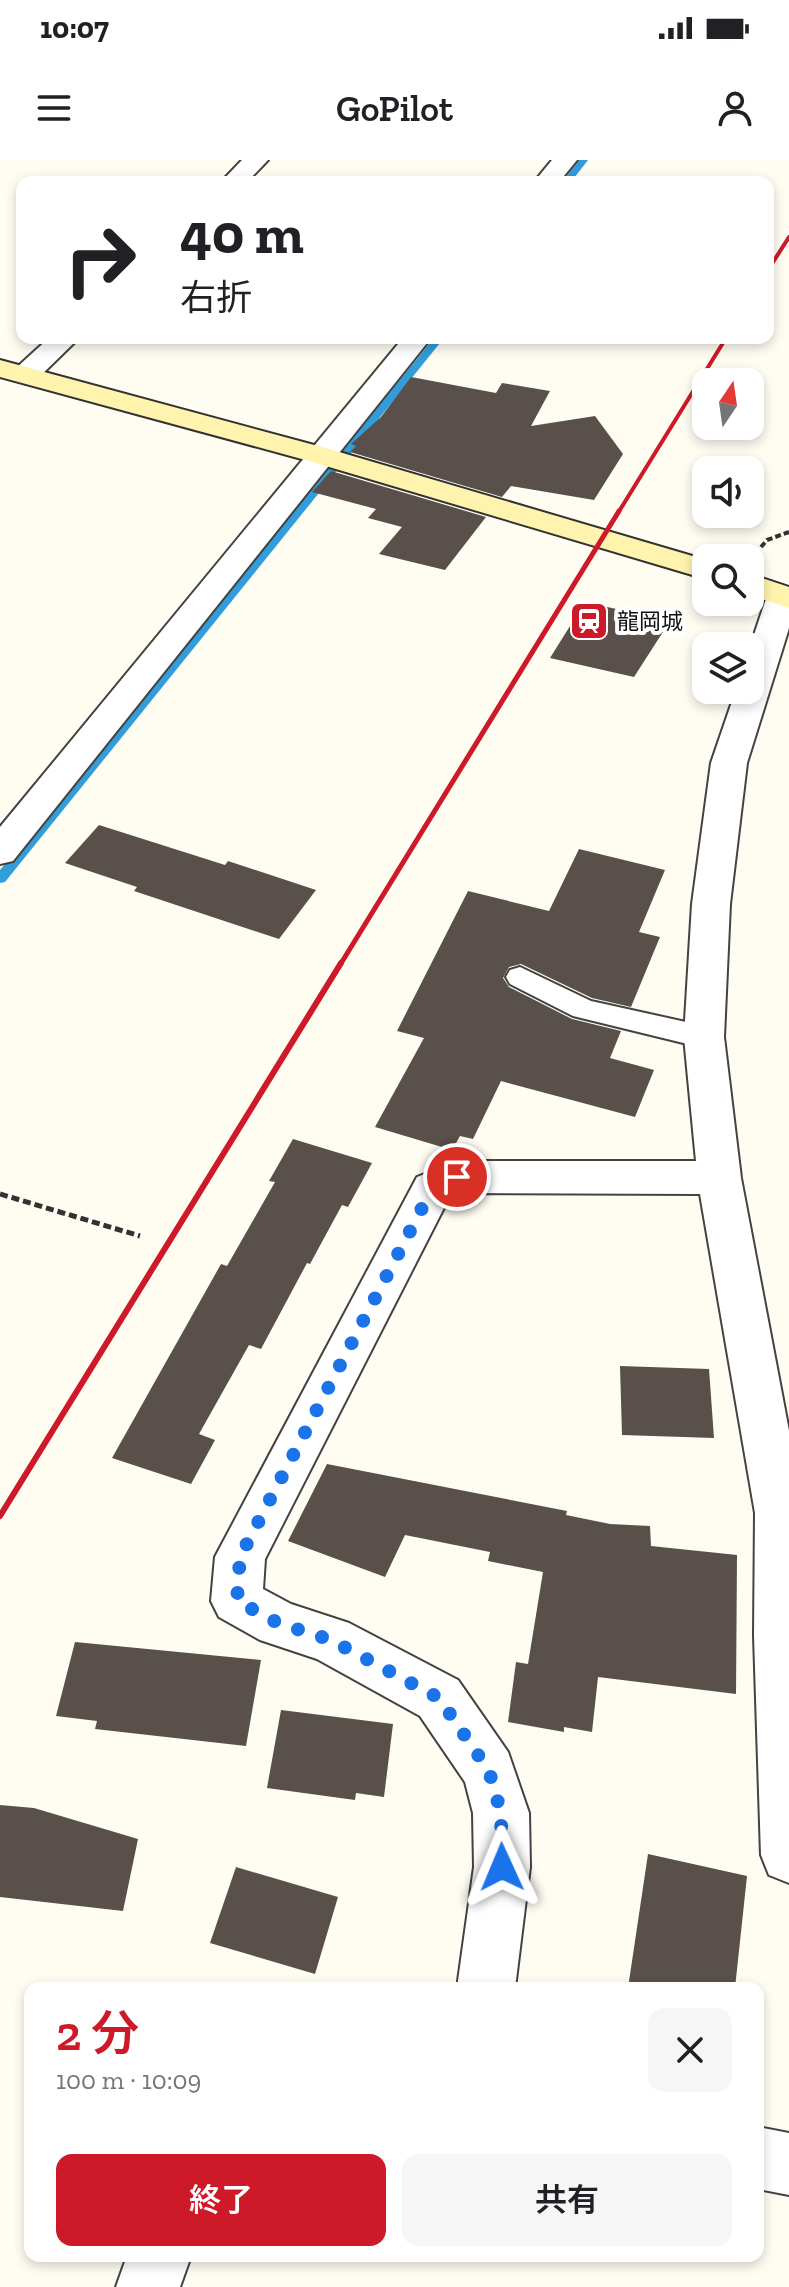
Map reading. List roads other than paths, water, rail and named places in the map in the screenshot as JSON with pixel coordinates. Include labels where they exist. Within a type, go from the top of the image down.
[{"type":"street","points":[[239,176],[256,160]]},
{"type":"street","points":[[551,176],[565,160]]},
{"type":"street","points":[[13,372],[56,344]]},
{"type":"street","points":[[0,852],[412,344]]},
{"type":"street","points":[[13,372],[319,455],[692,566]]},
{"type":"street","points":[[774,593],[729,763],[711,904],[704,1037],[719,1178],[775,1414],[789,1855]]},
{"type":"street","points":[[487,1982],[502,1867],[501,1813],[489,1771],[439,1698],[331,1640],[278,1623],[237,1601],[240,1557],[432,1189],[457,1177],[719,1178]]},
{"type":"street","points":[[764,2159],[789,2164]]},
{"type":"street","points":[[148,2287],[157,2262]]},
{"type":"lane","points":[[520,977],[583,1009],[704,1037]]},
{"type":"waterway","points":[[571,176],[584,160]]},
{"type":"waterway","points":[[0,879],[434,344]]},
{"type":"railway","points":[[774,261],[789,237]]},
{"type":"railway","points":[[618,513],[722,344]]},
{"type":"railway","points":[[340,965],[619,511]]},
{"type":"railway","points":[[0,1516],[341,963]]},
{"type":"place","name":"龍岡城","points":[[589,621]]}]
